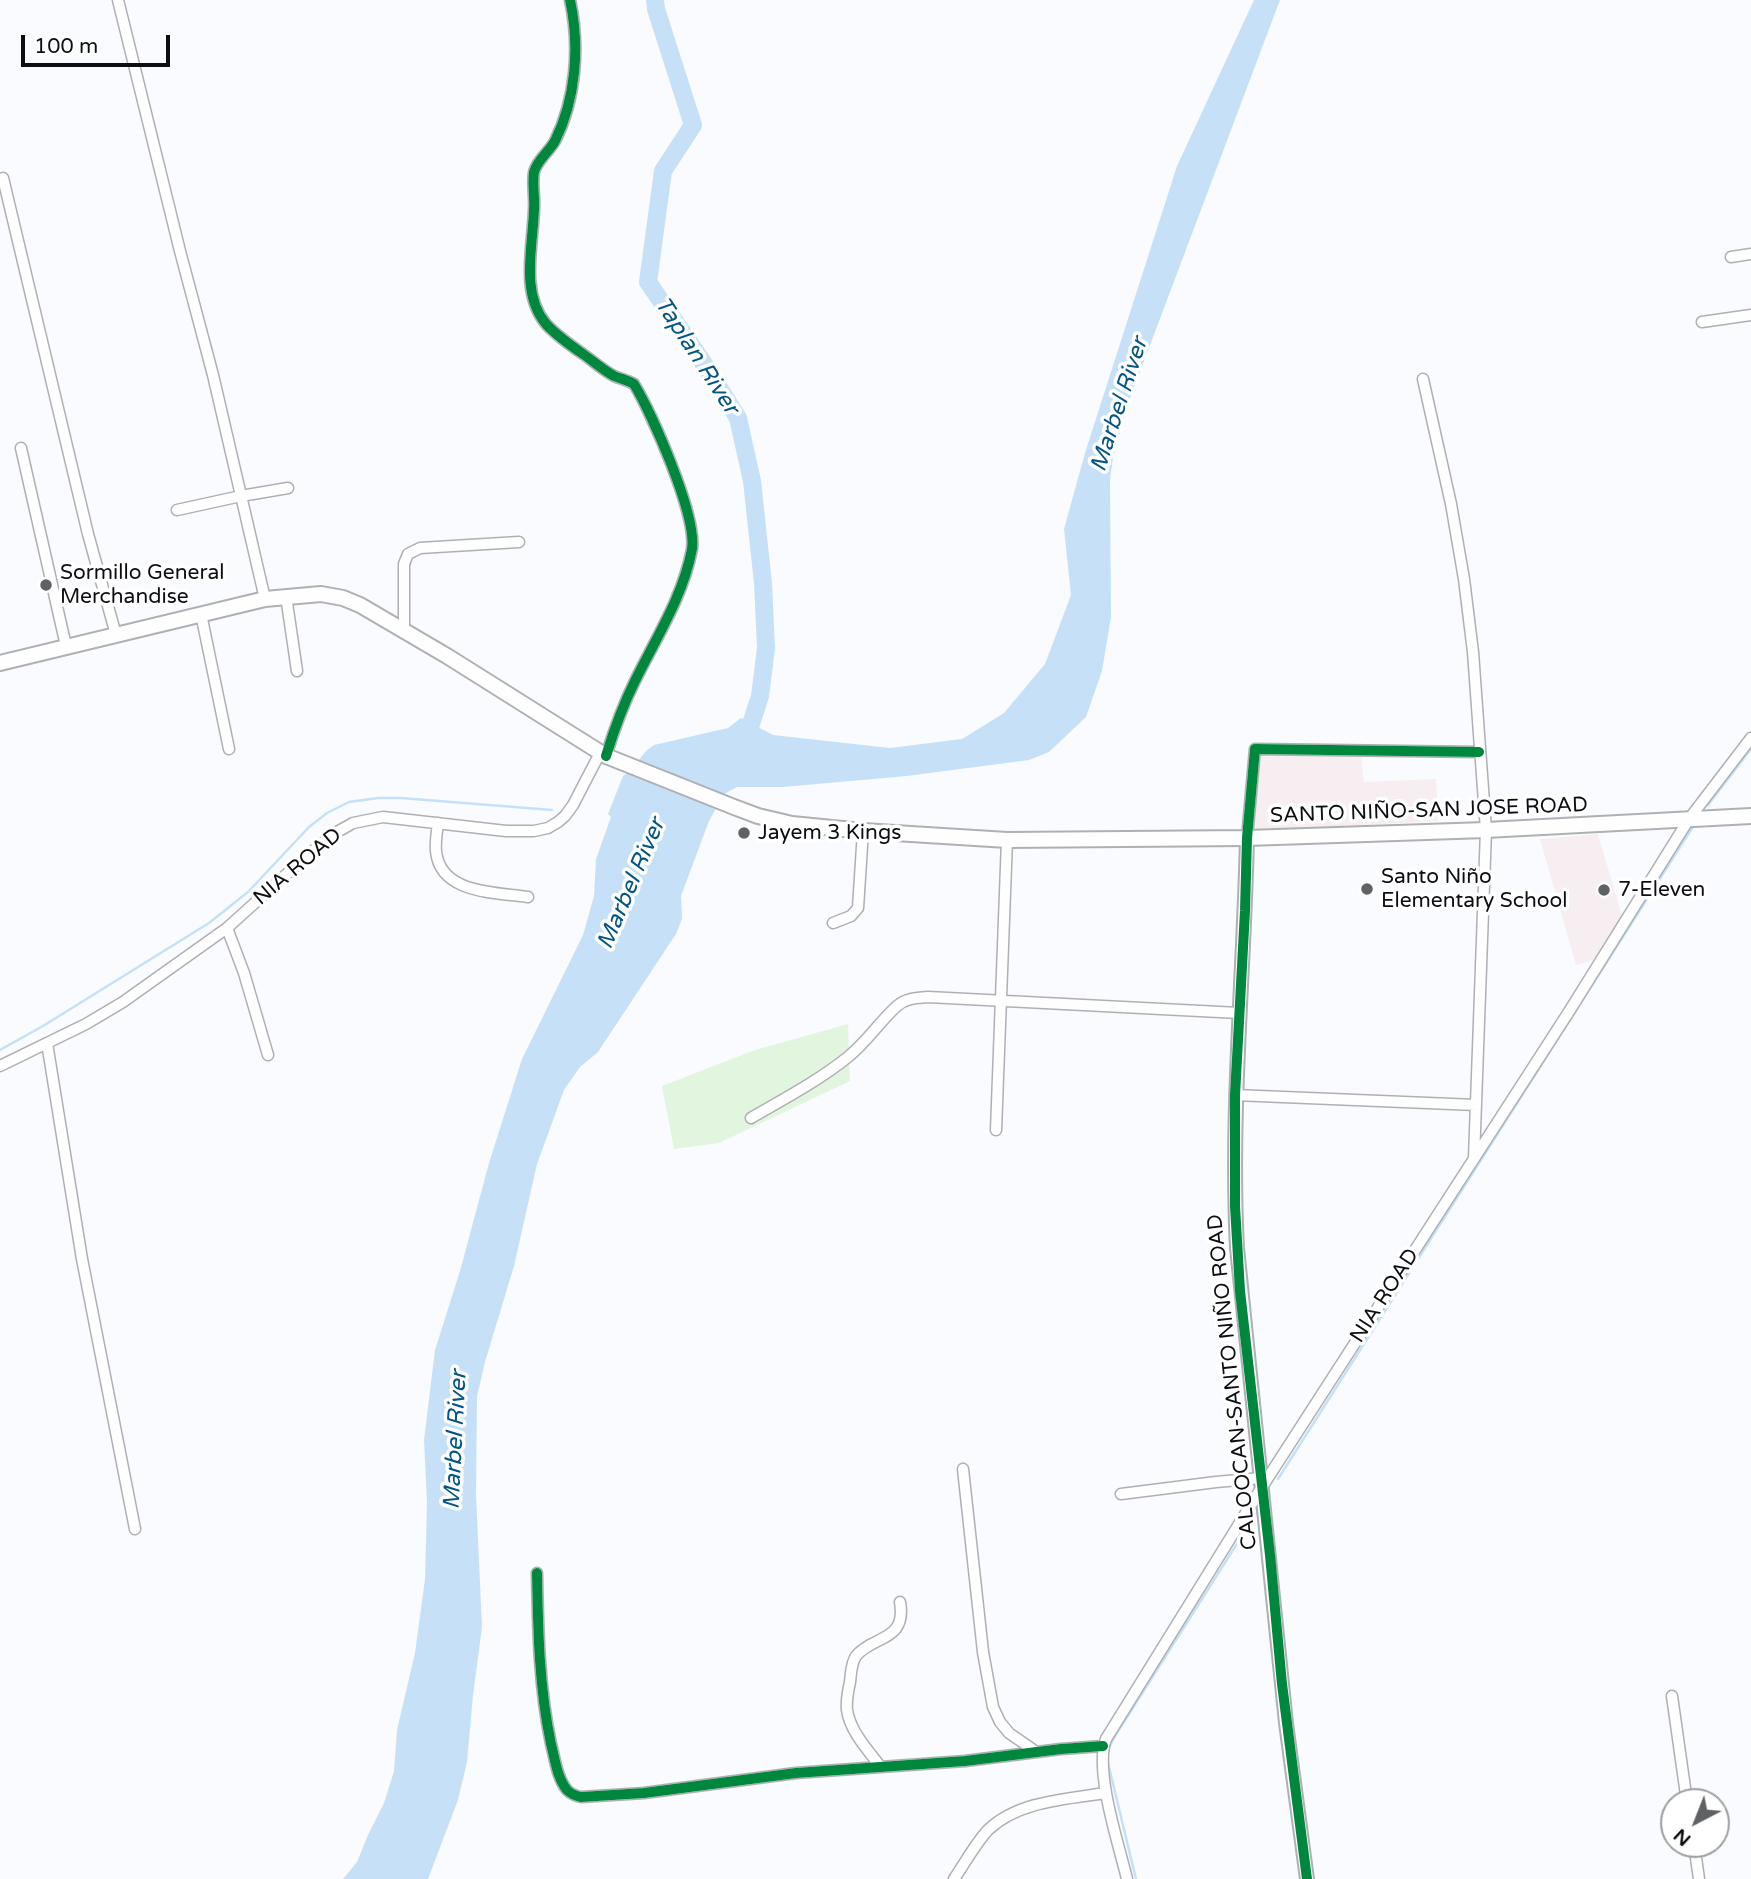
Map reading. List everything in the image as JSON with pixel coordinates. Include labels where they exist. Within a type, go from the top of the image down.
[{"type":"main road","name":"SANTO NIÑO-SAN JOSE ROAD","points":[[0,663],[265,599],[321,594],[343,598],[360,605],[603,754],[758,816],[792,824],[1007,840],[1247,838],[1486,830],[1751,816]]},
{"type":"street","points":[[118,0],[213,375],[265,599]]},
{"type":"street","name":"NIA ROAD","points":[[0,1066],[107,1013],[227,928],[309,854],[353,823],[383,817],[520,832],[548,828],[558,822],[573,805],[603,754],[635,681],[668,619],[692,546],[690,518],[676,477],[634,384],[613,375],[571,346],[539,315],[533,298],[530,256],[534,174],[536,166],[554,143],[573,85],[575,21],[570,0]]},
{"type":"street","points":[[3,178],[88,534],[116,635]]},
{"type":"street","points":[[1731,257],[1751,254]]},
{"type":"street","points":[[1702,322],[1751,315]]},
{"type":"street","points":[[1423,379],[1451,504],[1464,579],[1473,652],[1486,830],[1474,1158]]},
{"type":"street","points":[[21,448],[66,646]]},
{"type":"street","points":[[177,510],[288,488]]},
{"type":"street","points":[[404,630],[404,564],[408,554],[420,548],[519,542]]},
{"type":"street","points":[[286,596],[297,671]]},
{"type":"street","points":[[201,614],[229,748]]},
{"type":"street","name":"NIA ROAD","points":[[1103,1746],[1261,1482],[1583,989],[1689,818],[1751,738]]},
{"type":"street","points":[[1247,838],[1255,749],[1479,752]]},
{"type":"street","points":[[438,823],[436,854],[442,869],[452,880],[467,888],[528,897]]},
{"type":"street","points":[[833,923],[851,916],[858,908],[863,831]]},
{"type":"street","name":"CALOOCAN-SANTO NIÑO ROAD","points":[[1247,838],[1235,1095],[1234,1206],[1240,1291],[1283,1697],[1307,1879]]},
{"type":"street","points":[[996,1130],[1007,840]]},
{"type":"street","points":[[227,928],[244,972],[268,1055]]},
{"type":"street","points":[[751,1118],[831,1070],[867,1040],[898,1005],[910,998],[1239,1013]]},
{"type":"street","points":[[47,1043],[82,1259],[135,1529]]},
{"type":"street","points":[[1235,1095],[1476,1105]]},
{"type":"street","points":[[963,1469],[983,1652],[993,1707],[1009,1733],[1035,1751]]},
{"type":"street","points":[[1121,1494],[1216,1482],[1261,1482]]},
{"type":"street","points":[[537,1573],[538,1657],[542,1697],[556,1767],[561,1781],[574,1795],[581,1797],[644,1793],[796,1773],[1103,1746],[1106,1793],[1127,1879]]},
{"type":"street","points":[[880,1766],[860,1740],[846,1707],[851,1670],[856,1656],[891,1634],[897,1627],[901,1619],[900,1602]]},
{"type":"street","points":[[1672,1696],[1685,1788]]},
{"type":"street","points":[[954,1879],[983,1836],[998,1821],[1031,1807],[1106,1793]]},
{"type":"street","points":[[1696,1858],[1699,1879]]},
{"type":"shaded area","points":[[1361,754],[1364,782],[1436,779],[1438,821],[1254,831],[1259,755]]},
{"type":"shaded area","points":[[1598,834],[1623,920],[1599,958],[1576,965],[1540,839]]},
{"type":"green space","points":[[848,1024],[850,1081],[719,1143],[674,1149],[662,1086],[755,1050]]},
{"type":"water","name":"Marbel River","points":[[1254,0],[1280,0],[1129,401],[1113,457],[1110,480],[1111,617],[1102,671],[1086,717],[1049,752],[1029,760],[907,776],[783,787],[737,787],[724,794],[709,821],[681,896],[682,919],[676,934],[598,1052],[580,1067],[564,1090],[537,1164],[514,1266],[477,1396],[476,1494],[482,1627],[467,1762],[458,1800],[428,1879],[343,1879],[357,1862],[384,1803],[394,1771],[397,1730],[415,1653],[425,1579],[427,1502],[424,1440],[435,1350],[522,1059],[583,935],[594,896],[596,859],[611,817],[608,814],[623,776],[654,745],[728,728],[741,718],[773,735],[890,748],[962,739],[1004,713],[1045,664],[1071,595],[1064,529],[1085,453],[1177,166]]},
{"type":"waterway","name":"Taplan River","points":[[655,0],[693,125],[663,171],[648,282],[738,418],[752,481],[763,583],[766,648],[760,696],[744,746]]},
{"type":"waterway","points":[[1708,805],[1751,749]]},
{"type":"waterway","points":[[0,1050],[209,923],[248,892],[309,827],[327,813],[349,802],[401,798],[552,810]]},
{"type":"waterway","points":[[1278,1479],[1694,825]]},
{"type":"waterway","points":[[1108,1750],[1259,1509]]},
{"type":"waterway","points":[[1108,1763],[1136,1879]]},
{"type":"cycle path","points":[[570,0],[575,36],[572,90],[555,141],[534,172],[530,269],[533,298],[546,324],[559,336],[610,374],[634,384],[672,465],[692,533],[692,549],[682,584],[627,699],[606,756]]},
{"type":"cycle path","points":[[1307,1879],[1282,1684],[1240,1291],[1235,1206],[1235,1095],[1247,838],[1255,749],[1479,752]]},
{"type":"cycle path","points":[[537,1573],[540,1659],[547,1723],[561,1780],[567,1790],[577,1796],[644,1793],[796,1773],[965,1761],[1103,1746]]},
{"type":"place","name":"Sormillo General Merchandise","points":[[46,585]]},
{"type":"place","name":"Jayem 3 Kings","points":[[744,833]]},
{"type":"place","name":"Santo Niño Elementary School","points":[[1367,889]]},
{"type":"place","name":"7-Eleven","points":[[1604,890]]}]
